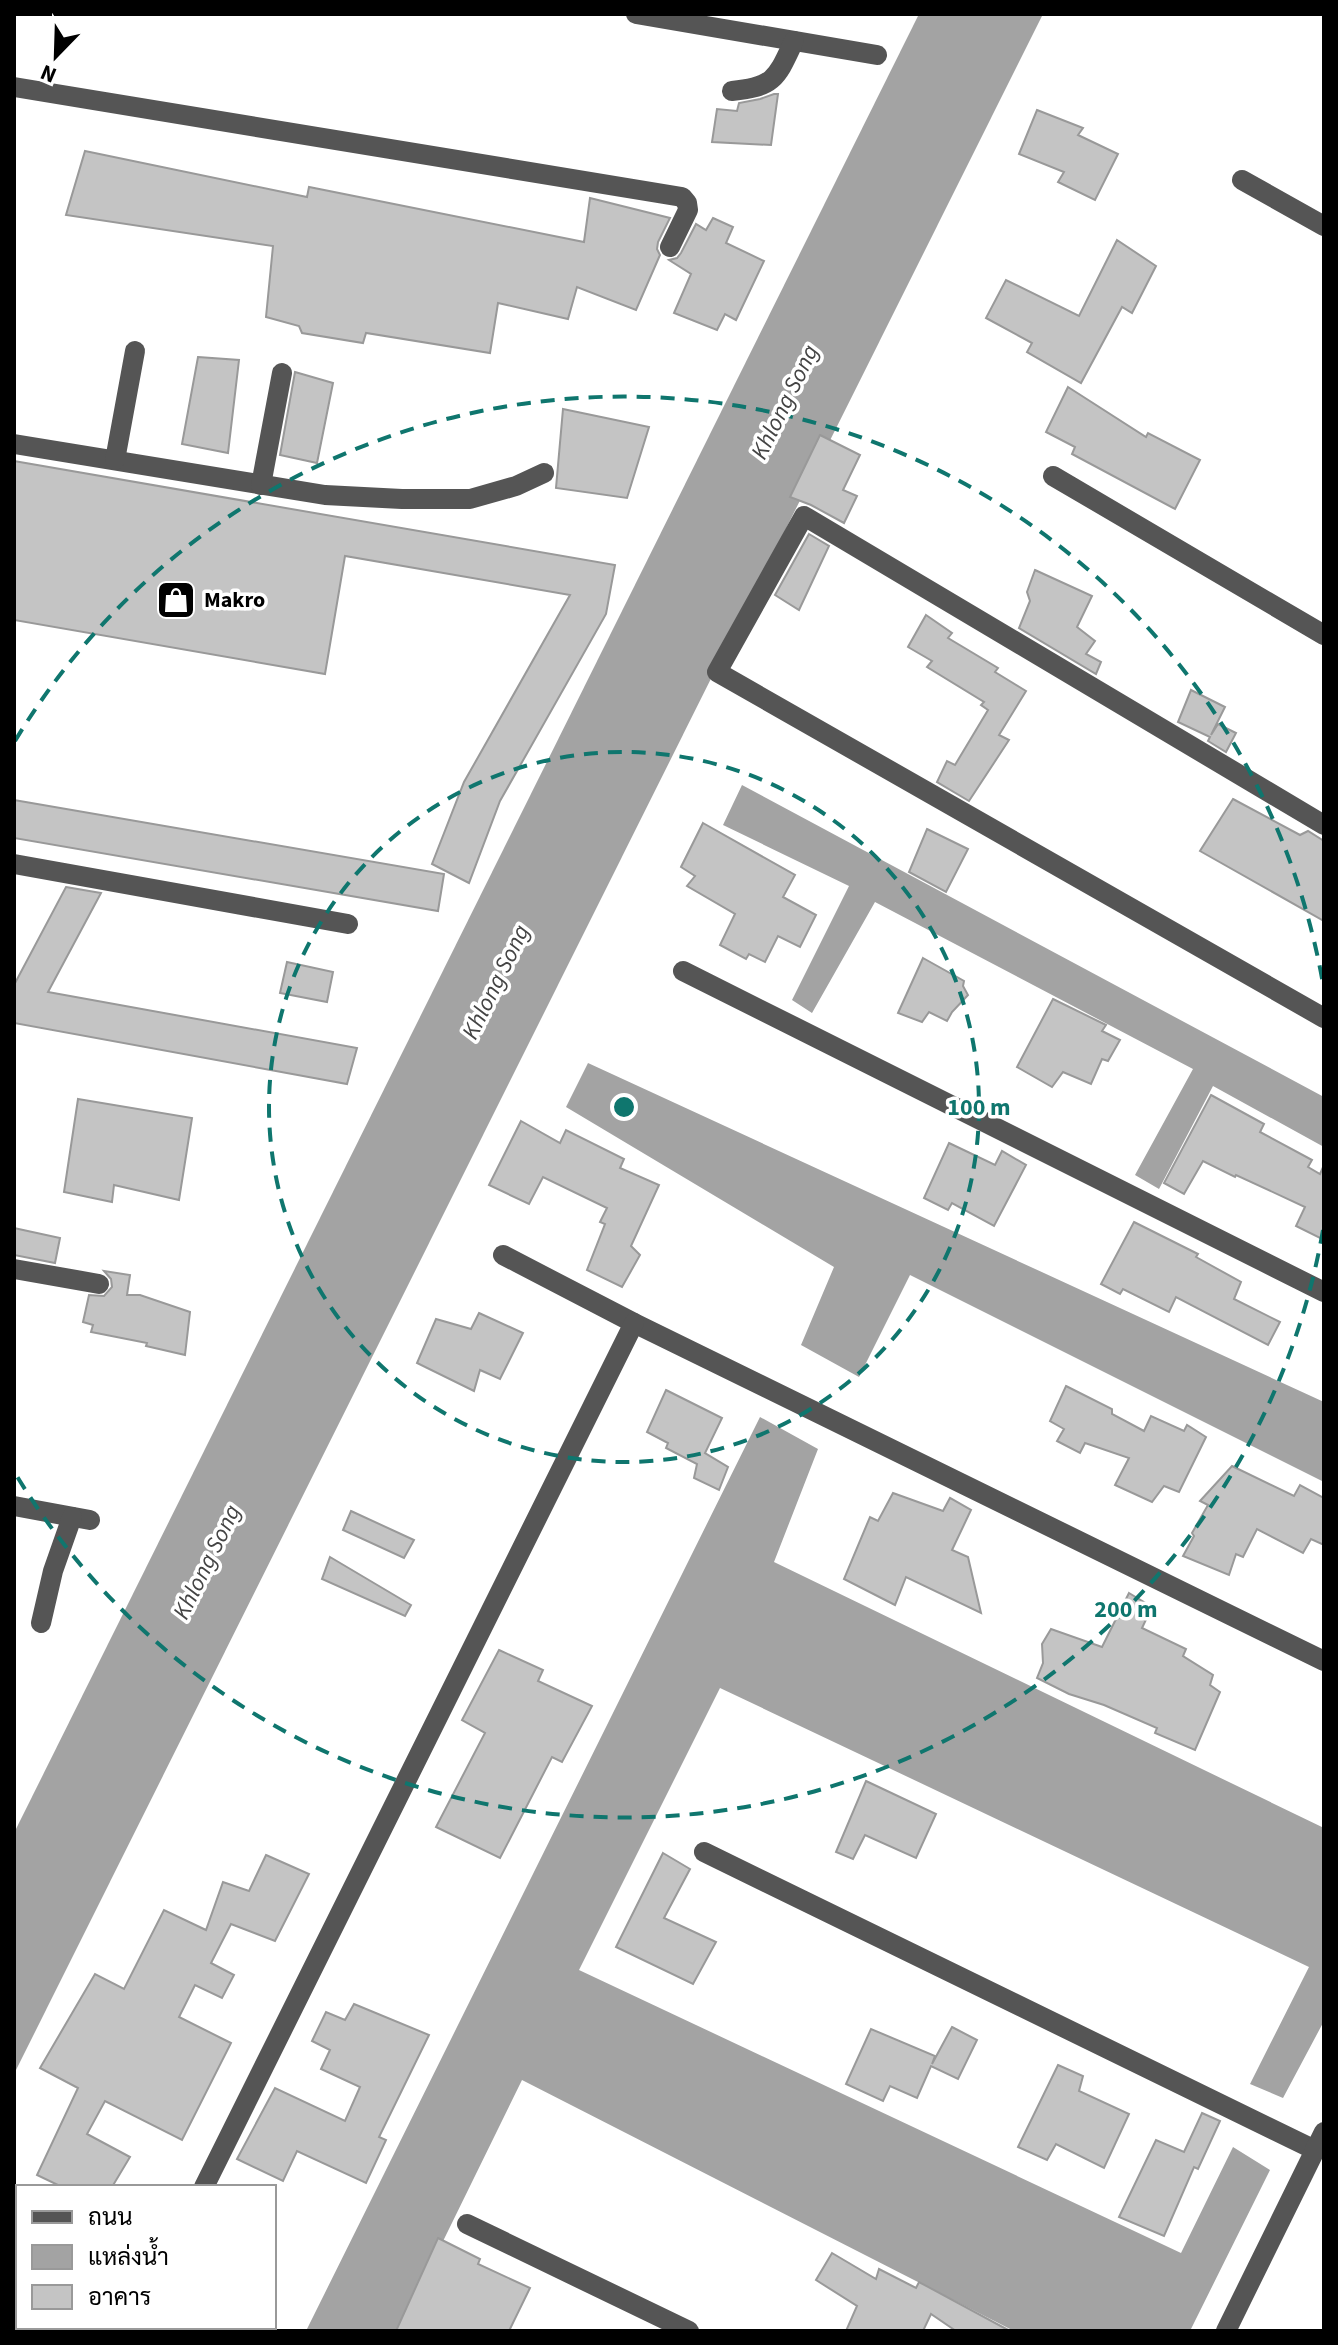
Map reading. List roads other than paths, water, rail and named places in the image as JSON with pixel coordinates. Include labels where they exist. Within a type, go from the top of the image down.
[{"type":"street","points":[[636,14],[877,55]]},
{"type":"street","points":[[732,91],[754,89],[770,82],[780,70],[794,41]]},
{"type":"street","points":[[14,87],[682,197],[688,210],[670,247]]},
{"type":"street","points":[[1242,180],[1324,226]]},
{"type":"street","points":[[115,460],[135,351]]},
{"type":"street","points":[[261,485],[282,373]]},
{"type":"street","points":[[14,444],[325,495],[470,499],[516,486],[544,473]]},
{"type":"street","points":[[1053,476],[1324,635]]},
{"type":"street","points":[[1324,825],[804,516],[717,672],[1324,1018]]},
{"type":"street","points":[[14,864],[348,924]]},
{"type":"street","points":[[683,971],[1324,1292]]},
{"type":"street","points":[[503,1255],[634,1323],[1324,1661]]},
{"type":"street","points":[[14,1269],[99,1284]]},
{"type":"street","points":[[205,2185],[634,1323]]},
{"type":"street","points":[[14,1506],[81,1518],[53,1571],[41,1623]]},
{"type":"street","points":[[704,1852],[1319,2141],[1226,2331]]},
{"type":"street","points":[[467,2224],[689,2331]]},
{"type":"water","name":"Khlong Song","points":[[919,14],[1043,14],[14,2074],[14,1833]]},
{"type":"water","points":[[742,785],[1324,1097],[1324,1147],[1213,1086],[1159,1189],[1135,1175],[1193,1069],[875,902],[812,1013],[792,1000],[849,886],[723,825]]},
{"type":"water","points":[[588,1063],[1324,1402],[1324,1482],[910,1275],[859,1377],[801,1345],[834,1267],[566,1107]]},
{"type":"water","points":[[760,1417],[818,1449],[774,1562],[1324,1828],[1324,2021],[1283,2098],[1250,2084],[1309,1967],[720,1688],[579,1970],[1181,2253],[1233,2147],[1270,2170],[1190,2331],[1014,2331],[522,2080],[399,2331],[306,2331]]},
{"type":"place","name":"Makro","points":[[176,600]]}]
